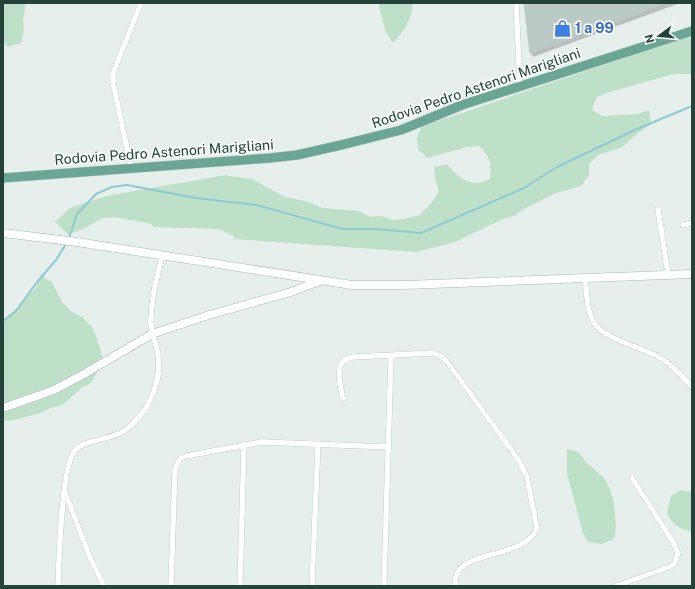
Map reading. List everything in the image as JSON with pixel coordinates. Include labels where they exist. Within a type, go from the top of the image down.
[{"type":"main road","name":"Rodovia Pedro Astenori Marigliani","points":[[3,178],[270,158],[304,153],[400,130],[520,86],[692,31]]},
{"type":"street","points":[[131,168],[112,82],[113,73],[141,3]]},
{"type":"street","points":[[516,3],[520,86]]},
{"type":"street","points":[[658,210],[668,274]]},
{"type":"street","points":[[683,225],[692,223]]},
{"type":"street","points":[[3,233],[77,242],[352,285],[404,286],[692,274]]},
{"type":"street","points":[[58,586],[64,490],[70,457],[76,448],[123,432],[142,415],[158,381],[159,362],[156,345],[152,334],[151,323],[152,302],[162,256]]},
{"type":"street","points":[[585,278],[589,311],[594,323],[603,332],[618,340],[646,350],[662,359],[692,387]]},
{"type":"street","points":[[3,408],[54,390],[152,334],[209,315],[291,292],[320,281]]},
{"type":"street","points":[[343,398],[339,386],[340,367],[344,360],[353,356],[391,356],[434,353],[442,356],[448,363],[508,443],[518,459],[527,476],[537,528],[535,534],[520,545],[466,563],[457,573],[455,586]]},
{"type":"street","points":[[384,586],[391,356]]},
{"type":"street","points":[[171,586],[174,469],[180,460],[186,456],[262,442],[278,441],[388,447]]},
{"type":"street","points":[[312,586],[318,444]]},
{"type":"street","points":[[240,586],[244,445]]},
{"type":"street","points":[[616,586],[669,567],[675,563],[678,553],[673,542],[632,478]]},
{"type":"street","points":[[64,490],[104,586]]},
{"type":"green space","points":[[3,3],[26,3],[23,20],[24,31],[21,43],[8,47],[3,42]]},
{"type":"green space","points":[[378,3],[413,3],[411,15],[407,25],[393,43],[386,32]]},
{"type":"green space","points":[[692,35],[692,74],[674,74],[606,93],[596,98],[592,110],[603,116],[637,114],[649,110],[651,124],[632,138],[623,147],[598,155],[589,164],[589,175],[581,186],[556,193],[524,209],[514,216],[501,220],[455,242],[416,252],[234,239],[234,236],[218,229],[153,227],[152,224],[114,217],[103,218],[81,230],[68,234],[55,222],[70,208],[106,196],[226,175],[252,179],[285,197],[309,202],[322,208],[359,211],[370,217],[381,216],[394,220],[420,215],[432,202],[439,191],[435,179],[434,167],[447,164],[456,174],[472,183],[480,183],[490,179],[491,169],[488,157],[479,146],[467,147],[427,158],[418,149],[417,138],[422,125],[450,117]]},
{"type":"green space","points":[[41,276],[52,282],[62,302],[71,311],[82,317],[91,326],[96,336],[104,361],[91,383],[81,388],[63,405],[15,420],[3,421],[3,320],[18,307],[26,296],[35,289]]},
{"type":"green space","points":[[567,449],[579,452],[586,462],[605,479],[611,492],[614,504],[616,527],[614,539],[602,544],[588,542],[583,533],[567,474]]},
{"type":"green space","points":[[681,490],[692,492],[692,532],[676,526],[667,513],[671,496]]},
{"type":"building","name":"1 a 99","points":[[524,3],[663,3],[664,4],[530,53]]},
{"type":"waterway","points":[[69,238],[77,214],[96,194],[112,187],[127,185],[196,198],[257,205],[342,229],[376,229],[421,233],[524,188],[557,167],[637,129],[692,106]]},
{"type":"waterway","points":[[3,321],[16,311],[37,282],[56,260],[66,244]]},
{"type":"place","name":"1 a 99","points":[[562,28]]}]
